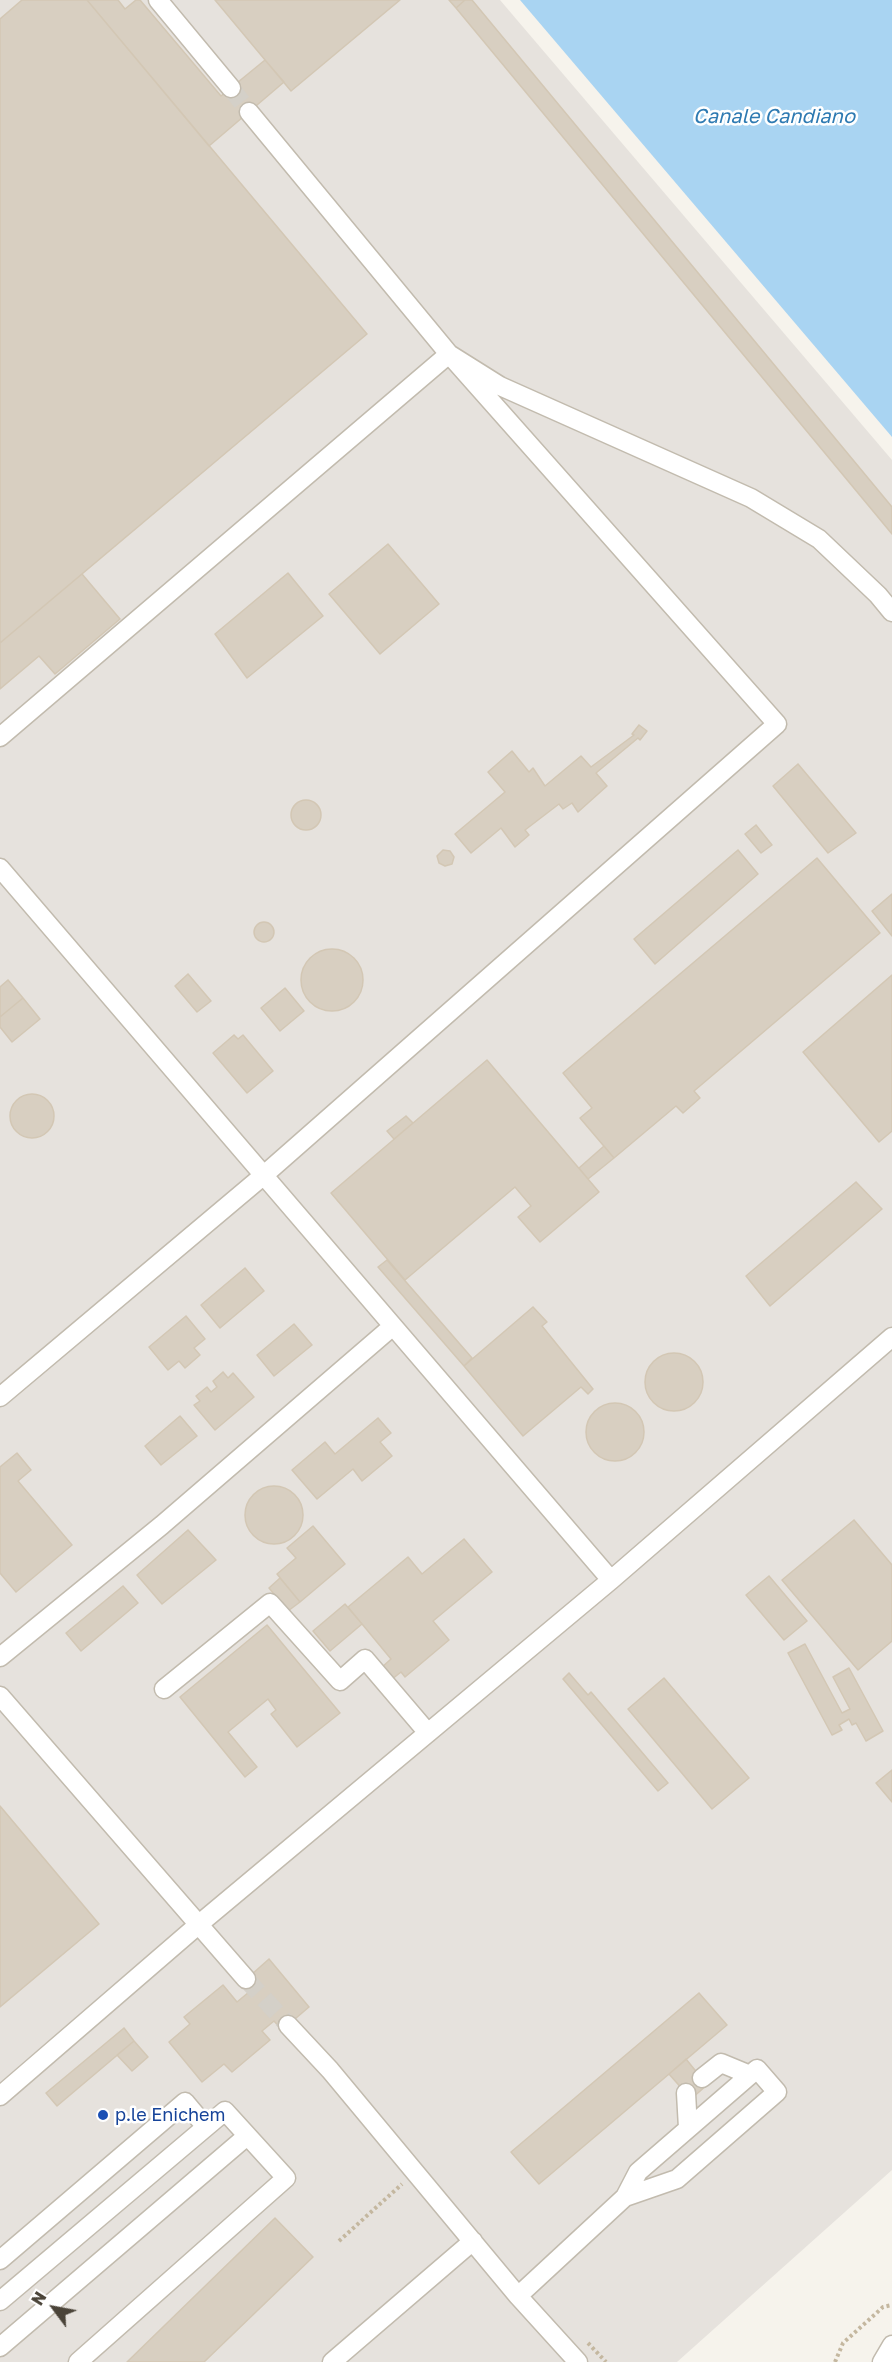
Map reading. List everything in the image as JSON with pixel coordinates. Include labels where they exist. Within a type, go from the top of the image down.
[{"type":"street","points":[[158,0],[231,88]]},
{"type":"street","points":[[0,1397],[264,1175],[777,724],[449,354],[249,112]]},
{"type":"street","points":[[449,354],[500,386],[751,498],[819,539],[878,595],[892,612]]},
{"type":"street","points":[[0,737],[449,354]]},
{"type":"street","points":[[0,868],[611,1580]]},
{"type":"street","points":[[0,1657],[162,1525],[393,1326]]},
{"type":"street","points":[[0,2096],[198,1925],[611,1580],[892,1337]]},
{"type":"street","points":[[164,1689],[270,1603],[340,1681],[365,1659],[428,1733]]},
{"type":"street","points":[[0,1696],[246,1978]]},
{"type":"street","points":[[288,2025],[330,2070],[518,2296],[578,2362]]},
{"type":"street","points":[[702,2078],[721,2063],[750,2075]]},
{"type":"street","points":[[518,2296],[625,2197],[638,2172],[757,2069],[777,2092],[677,2179],[625,2197]]},
{"type":"street","points":[[686,2093],[688,2128]]},
{"type":"street","points":[[0,2260],[185,2102],[206,2127]]},
{"type":"street","points":[[0,2301],[225,2111],[286,2178],[78,2362]]},
{"type":"street","points":[[0,2347],[247,2136]]},
{"type":"street","points":[[332,2362],[473,2241]]},
{"type":"street","points":[[882,2362],[892,2345]]},
{"type":"path","points":[[835,2362],[843,2343],[884,2307],[892,2305]]},
{"type":"shaded area","points":[[0,0],[500,0],[892,460],[892,2170],[677,2362],[0,2362]]},
{"type":"water","name":"Canale Candiano","points":[[520,0],[892,0],[892,437]]},
{"type":"building","points":[[22,0],[87,0],[367,334],[0,643],[0,19]]},
{"type":"building","points":[[87,0],[118,0],[125,9],[136,0],[140,0],[221,96],[265,60],[284,82],[209,146]]},
{"type":"building","points":[[215,0],[400,0],[291,91]]},
{"type":"building","points":[[449,0],[465,0],[456,8]]},
{"type":"building","points":[[465,0],[472,0],[892,507],[892,534],[456,8]]},
{"type":"building","points":[[388,544],[439,604],[380,654],[329,594]]},
{"type":"building","points":[[288,573],[323,616],[247,678],[215,634]]},
{"type":"building","points":[[82,574],[120,619],[55,674],[39,656],[0,689],[0,643]]},
{"type":"building","points":[[639,725],[647,731],[640,740],[638,738],[596,773],[607,786],[578,812],[572,803],[563,809],[559,804],[525,830],[529,835],[515,847],[501,828],[471,853],[455,834],[505,792],[488,772],[512,751],[529,772],[533,768],[545,786],[581,756],[591,767],[634,735],[632,734]]},
{"type":"building","points":[[798,764],[856,833],[828,853],[773,786]]},
{"type":"building","points":[[306,800],[317,804],[321,815],[317,826],[306,830],[295,826],[291,815],[295,804]]},
{"type":"building","points":[[756,825],[772,845],[761,853],[745,834]]},
{"type":"building","points":[[443,850],[450,851],[454,857],[452,864],[445,866],[439,863],[437,856]]},
{"type":"building","points":[[738,850],[758,874],[655,964],[634,939]]},
{"type":"building","points":[[817,858],[880,933],[694,1091],[700,1098],[683,1113],[676,1106],[614,1158],[580,1118],[592,1108],[563,1073]]},
{"type":"building","points":[[892,894],[892,936],[872,911]]},
{"type":"building","points":[[264,922],[271,925],[274,932],[271,939],[264,942],[257,939],[254,932],[257,925]]},
{"type":"building","points":[[326,949],[338,949],[354,958],[361,968],[363,980],[361,992],[354,1002],[338,1011],[326,1011],[315,1006],[306,997],[301,986],[301,974],[306,963],[315,954]]},
{"type":"building","points":[[188,974],[211,1001],[197,1012],[175,986]]},
{"type":"building","points":[[892,975],[892,1131],[879,1142],[803,1052]]},
{"type":"building","points":[[8,980],[23,998],[0,1017],[0,987]]},
{"type":"building","points":[[285,988],[304,1011],[280,1031],[261,1008]]},
{"type":"building","points":[[23,998],[40,1019],[12,1042],[0,1027],[0,1017]]},
{"type":"building","points":[[234,1035],[238,1039],[243,1035],[273,1071],[247,1093],[213,1053]]},
{"type":"building","points":[[487,1060],[599,1192],[540,1242],[518,1217],[531,1206],[515,1187],[405,1280],[331,1193]]},
{"type":"building","points":[[32,1094],[48,1100],[54,1116],[48,1132],[32,1138],[16,1132],[10,1116],[16,1100]]},
{"type":"building","points":[[406,1116],[413,1123],[394,1139],[387,1131]]},
{"type":"building","points":[[604,1146],[614,1158],[588,1179],[579,1168]]},
{"type":"building","points":[[856,1182],[882,1209],[770,1306],[746,1276]]},
{"type":"building","points":[[387,1260],[472,1358],[464,1366],[378,1267]]},
{"type":"building","points":[[245,1268],[264,1291],[220,1328],[201,1305]]},
{"type":"building","points":[[533,1307],[547,1322],[542,1326],[593,1389],[588,1394],[581,1387],[523,1436],[464,1366]]},
{"type":"building","points":[[186,1316],[205,1339],[194,1348],[200,1355],[185,1368],[179,1361],[168,1370],[149,1347]]},
{"type":"building","points":[[294,1324],[312,1345],[274,1376],[257,1355]]},
{"type":"building","points":[[668,1353],[680,1353],[695,1361],[703,1376],[703,1388],[695,1403],[680,1411],[668,1411],[653,1403],[645,1388],[645,1376],[653,1361]]},
{"type":"building","points":[[223,1372],[228,1378],[233,1373],[254,1397],[215,1430],[194,1405],[200,1401],[196,1396],[207,1387],[211,1392],[217,1387],[213,1381]]},
{"type":"building","points":[[609,1403],[621,1403],[636,1411],[644,1426],[644,1438],[636,1453],[621,1461],[609,1461],[594,1453],[586,1438],[586,1426],[594,1411]]},
{"type":"building","points":[[180,1416],[197,1436],[161,1465],[145,1446]]},
{"type":"building","points":[[378,1418],[391,1433],[380,1442],[392,1456],[362,1481],[353,1469],[317,1499],[292,1470],[325,1442],[335,1454]]},
{"type":"building","points":[[17,1453],[31,1470],[18,1481],[72,1545],[16,1592],[0,1573],[0,1467]]},
{"type":"building","points":[[274,1486],[285,1488],[298,1499],[303,1515],[301,1526],[290,1539],[274,1544],[263,1542],[250,1531],[245,1515],[247,1504],[258,1491]]},
{"type":"building","points":[[854,1520],[892,1565],[892,1641],[858,1670],[782,1580]]},
{"type":"building","points":[[313,1526],[345,1564],[300,1602],[277,1574],[296,1558],[287,1548]]},
{"type":"building","points":[[188,1530],[216,1560],[162,1604],[137,1575]]},
{"type":"building","points":[[464,1539],[492,1572],[433,1621],[449,1640],[405,1677],[401,1672],[391,1680],[381,1668],[391,1659],[348,1607],[408,1557],[422,1574]]},
{"type":"building","points":[[769,1576],[807,1621],[784,1640],[746,1595]]},
{"type":"building","points":[[280,1578],[300,1602],[288,1611],[269,1588]]},
{"type":"building","points":[[123,1586],[138,1603],[81,1651],[66,1633]]},
{"type":"building","points":[[345,1604],[362,1624],[330,1651],[313,1631]]},
{"type":"building","points":[[267,1625],[340,1713],[297,1747],[271,1714],[276,1710],[268,1699],[228,1732],[257,1767],[245,1777],[180,1697]]},
{"type":"building","points":[[805,1644],[842,1713],[850,1709],[833,1677],[849,1668],[883,1731],[866,1741],[856,1723],[852,1725],[849,1719],[839,1725],[842,1730],[832,1735],[788,1653]]},
{"type":"building","points":[[569,1673],[588,1695],[591,1692],[668,1783],[658,1791],[563,1679]]},
{"type":"building","points":[[664,1678],[749,1778],[712,1809],[628,1709]]},
{"type":"building","points":[[892,1770],[892,1802],[876,1783]]},
{"type":"building","points":[[0,1806],[99,1924],[0,2007]]},
{"type":"building","points":[[269,1959],[309,2007],[282,2030],[274,2021],[262,2031],[270,2040],[232,2072],[224,2064],[202,2082],[169,2042],[190,2024],[184,2017],[223,1985],[237,2002],[249,1992],[242,1983]]},
{"type":"building","points":[[699,1993],[727,2025],[539,2184],[511,2152]]},
{"type":"building","points":[[124,2028],[134,2041],[57,2106],[46,2093]]},
{"type":"building","points":[[134,2041],[148,2057],[132,2071],[117,2055]]},
{"type":"building","points":[[686,2059],[707,2085],[691,2099],[669,2074]]},
{"type":"building","points":[[275,2218],[313,2257],[204,2362],[127,2362]]},
{"type":"tunnel","points":[[231,88],[249,112]]},
{"type":"tunnel","points":[[246,1979],[288,2025]]},
{"type":"place","name":"p.le Enichem","points":[[103,2115]]}]
